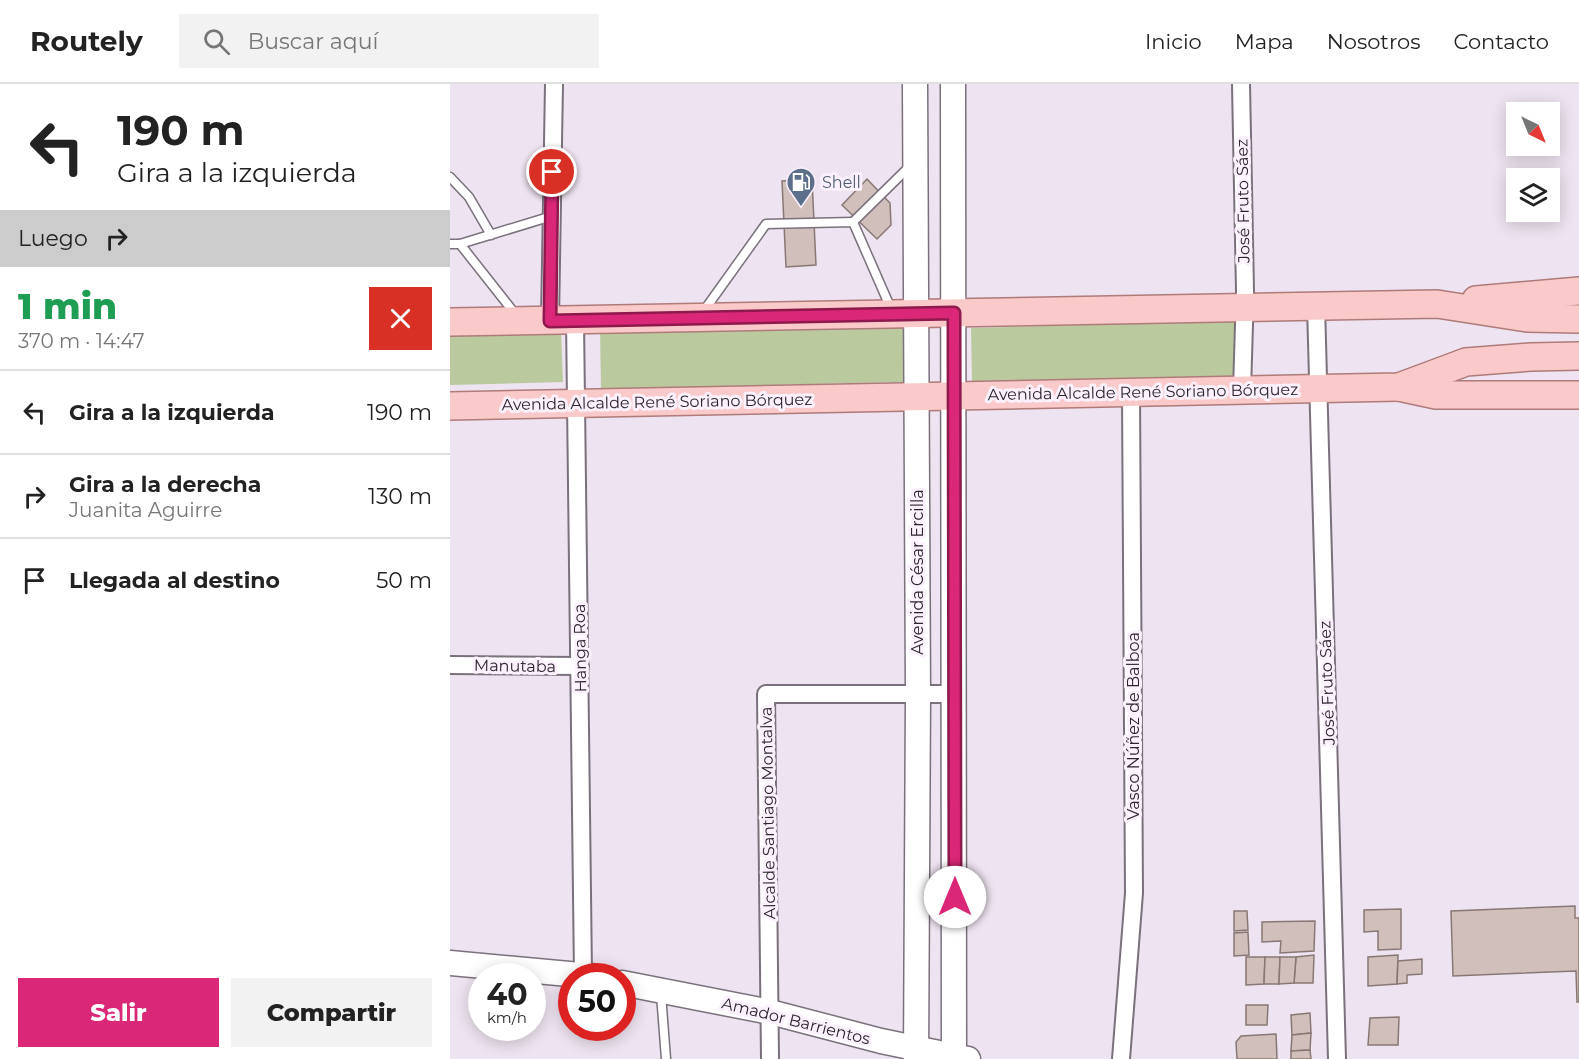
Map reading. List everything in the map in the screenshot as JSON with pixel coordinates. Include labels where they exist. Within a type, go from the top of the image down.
[{"type":"main road","name":"Avenida César Ercilla","points":[[915,84],[916,161],[905,314],[916,397],[918,695],[916,1054]]},
{"type":"main road","points":[[953,84],[959,1058]]},
{"type":"main road","points":[[450,322],[1437,304],[1579,291]]},
{"type":"main road","points":[[1437,304],[1527,318],[1579,319]]},
{"type":"main road","name":"Avenida Alcalde René Soriano Bórquez","points":[[450,406],[1399,387],[1466,362],[1579,356]]},
{"type":"main road","points":[[1399,387],[1436,395],[1579,395]]},
{"type":"main road","points":[[450,963],[558,973]]},
{"type":"main road","name":"Amador Barrientos","points":[[636,986],[770,1012],[916,1054],[959,1058]]},
{"type":"street","name":"Hanga Roa","points":[[554,84],[552,216],[563,321],[576,404],[587,963]]},
{"type":"street","name":"José Fruto Sáez","points":[[1241,84],[1245,308],[1242,390]]},
{"type":"street","name":"José Fruto Sáez","points":[[1316,306],[1337,1059]]},
{"type":"street","name":"Vasco Núñez de Balboa","points":[[1121,1059],[1134,893],[1131,393]]},
{"type":"street","name":"Manutaba","points":[[450,665],[580,666]]},
{"type":"street","name":"Alcalde Santiago Montalva","points":[[770,1012],[766,694],[955,694]]},
{"type":"street","points":[[770,1012],[770,1059]]},
{"type":"lane","points":[[699,318],[766,224],[853,222],[916,161]]},
{"type":"lane","points":[[450,177],[469,197],[491,235]]},
{"type":"lane","points":[[450,244],[460,244],[552,216]]},
{"type":"lane","points":[[853,222],[905,314]]},
{"type":"lane","points":[[460,244],[521,321]]},
{"type":"lane","points":[[661,991],[666,1059]]},
{"type":"green space","points":[[903,320],[904,382],[601,389],[600,327]]},
{"type":"green space","points":[[1235,321],[1236,377],[972,384],[971,328]]},
{"type":"green space","points":[[561,329],[563,382],[450,385],[450,332]]},
{"type":"building","points":[[812,179],[816,265],[786,267],[782,181]]},
{"type":"building","points":[[867,179],[890,203],[891,225],[877,239],[842,205]]},
{"type":"building","points":[[1575,906],[1575,918],[1579,918],[1579,1002],[1577,1002],[1576,971],[1453,976],[1451,911]]},
{"type":"building","points":[[1401,909],[1401,949],[1378,950],[1378,931],[1364,932],[1364,910]]},
{"type":"building","points":[[1234,911],[1247,911],[1248,930],[1234,931]]},
{"type":"building","points":[[1315,921],[1314,951],[1280,953],[1281,941],[1262,942],[1262,922]]},
{"type":"building","points":[[1248,932],[1249,955],[1234,956],[1234,933]]},
{"type":"building","points":[[1314,955],[1313,983],[1294,983],[1296,957]]},
{"type":"building","points":[[1398,955],[1397,984],[1368,986],[1368,957]]},
{"type":"building","points":[[1246,957],[1265,957],[1264,984],[1246,985]]},
{"type":"building","points":[[1265,957],[1280,957],[1279,984],[1264,984]]},
{"type":"building","points":[[1280,957],[1296,957],[1294,983],[1279,984]]},
{"type":"building","points":[[1422,959],[1422,974],[1407,975],[1407,983],[1397,984],[1398,961]]},
{"type":"building","points":[[1246,1005],[1268,1005],[1267,1025],[1246,1025]]},
{"type":"building","points":[[1310,1013],[1311,1033],[1292,1035],[1291,1015]]},
{"type":"building","points":[[1399,1017],[1398,1045],[1368,1045],[1370,1018]]},
{"type":"building","points":[[1311,1033],[1310,1050],[1291,1051],[1292,1035]]},
{"type":"building","points":[[1276,1034],[1277,1059],[1237,1059],[1236,1042],[1241,1036]]},
{"type":"building","points":[[1310,1050],[1311,1059],[1291,1059],[1291,1051]]},
{"type":"place","name":"Shell","points":[[801,208]]},
{"type":"route","points":[[552,172],[550,321],[954,313],[955,897]]}]
